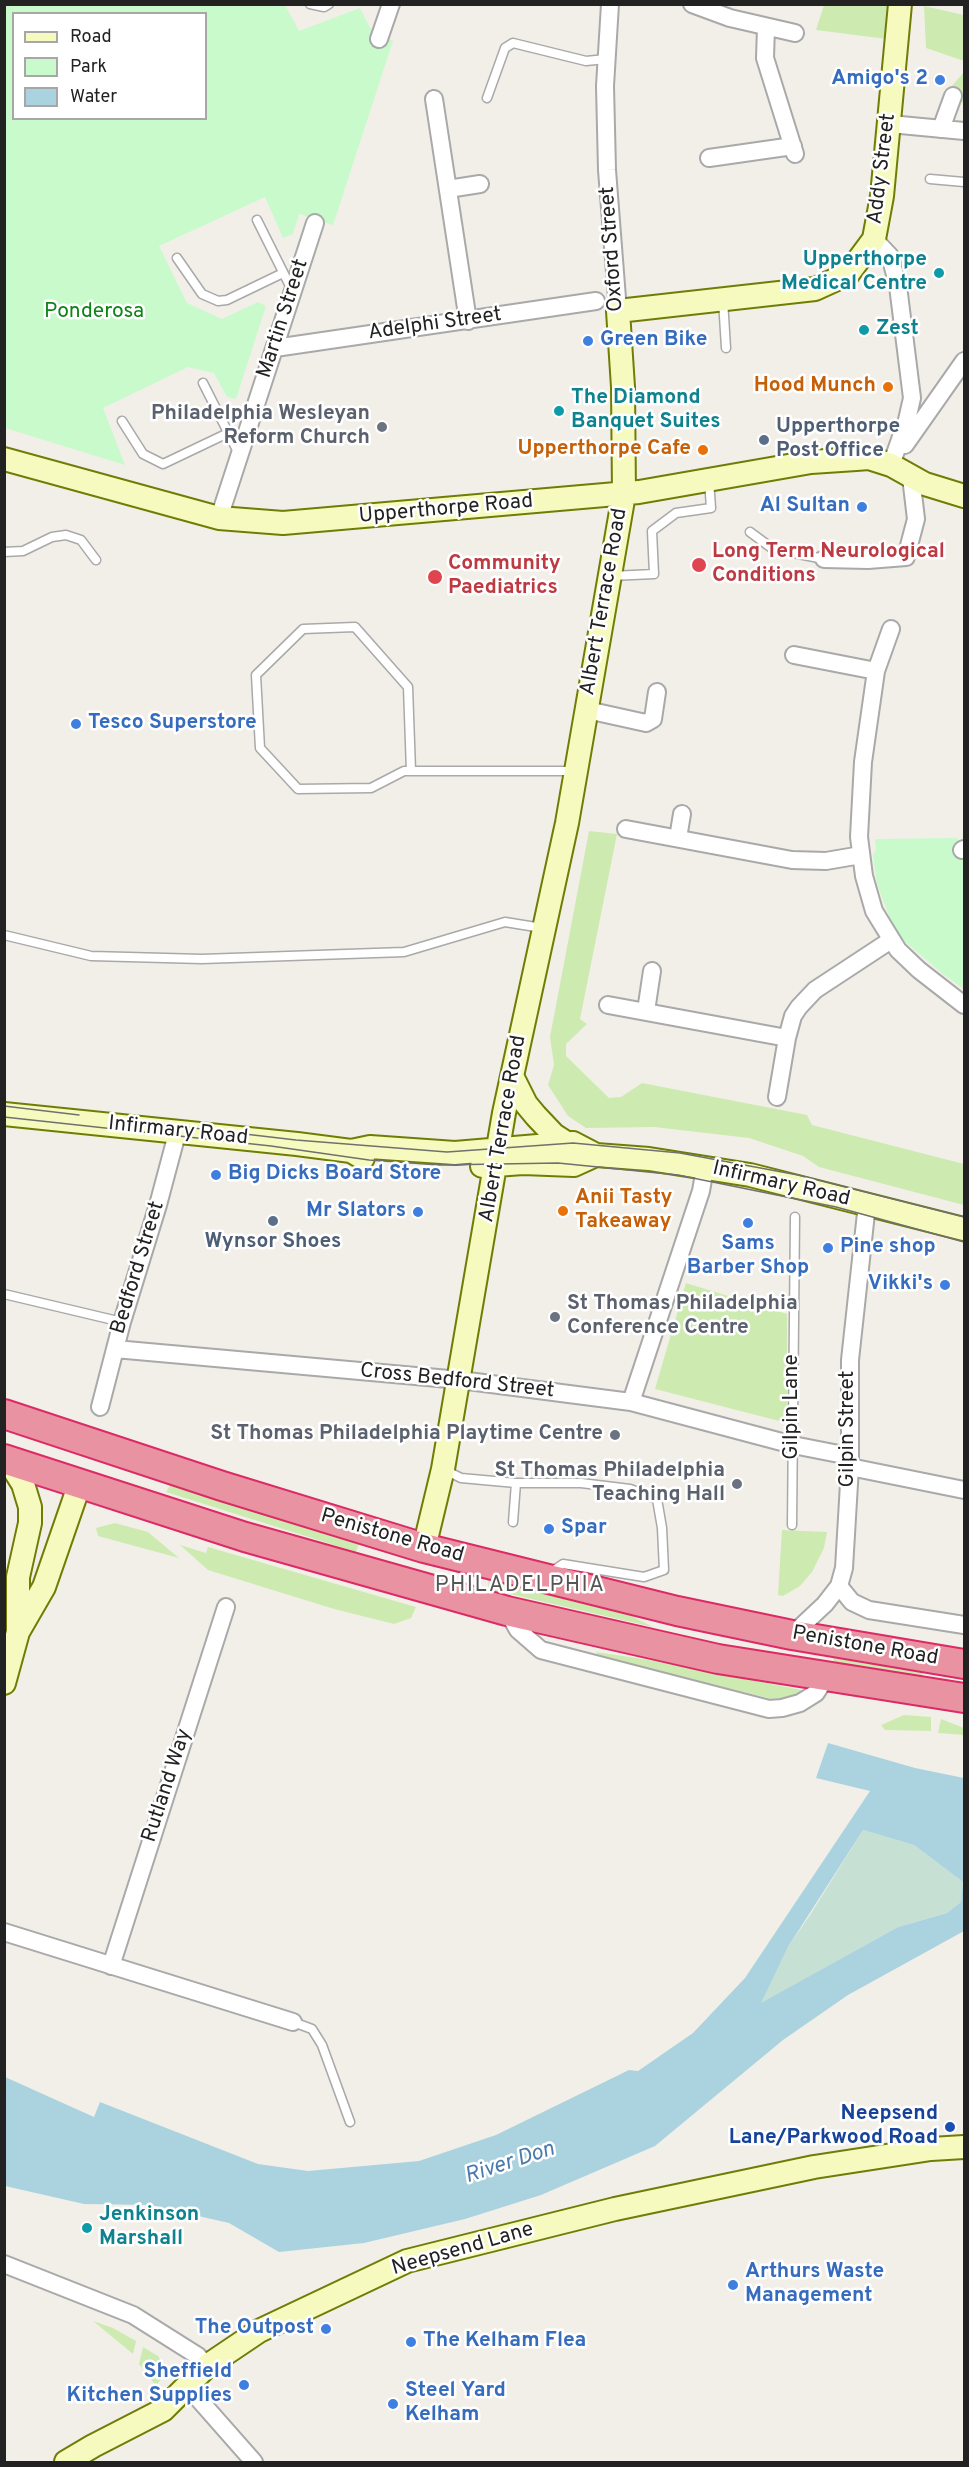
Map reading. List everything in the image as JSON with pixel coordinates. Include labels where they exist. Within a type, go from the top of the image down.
[{"type":"highway","points":[[4,1415],[68,1459],[80,1483]]},
{"type":"highway","name":"Penistone Road","points":[[4,1415],[222,1486],[424,1548],[677,1611],[792,1635],[964,1664]]},
{"type":"highway","points":[[6,1459],[245,1537],[507,1611],[718,1659],[964,1698]]},
{"type":"highway","points":[[389,1579],[416,1560],[424,1548]]},
{"type":"highway","points":[[762,1629],[805,1650],[820,1662],[828,1676]]},
{"type":"street","points":[[379,39],[391,4]]},
{"type":"street","name":"Oxford Street","points":[[610,4],[606,60],[608,170],[623,387],[624,494]]},
{"type":"street","points":[[692,4],[766,27],[795,33]]},
{"type":"street","name":"Addy Street","points":[[891,465],[907,420],[912,398],[898,286],[890,255],[874,239],[882,196],[890,124],[900,4]]},
{"type":"street","points":[[709,158],[794,150],[765,58],[766,27]]},
{"type":"street","points":[[941,129],[953,96]]},
{"type":"street","points":[[434,99],[468,321]]},
{"type":"street","points":[[890,124],[964,131]]},
{"type":"street","points":[[448,189],[480,184]]},
{"type":"street","name":"Martin Street","points":[[219,518],[315,223]]},
{"type":"street","points":[[618,311],[815,289],[848,274],[874,239]]},
{"type":"street","name":"Adelphi Street","points":[[275,348],[596,301]]},
{"type":"street","points":[[891,465],[964,361]]},
{"type":"street","name":"Upperthorpe Road","points":[[4,459],[219,518],[283,523],[624,494],[811,462],[869,458],[891,465],[911,477],[944,491],[964,496]]},
{"type":"street","points":[[824,559],[868,560],[906,557],[916,519],[911,477]]},
{"type":"street","name":"Albert Terrace Road","points":[[424,1548],[443,1469],[460,1380],[496,1157],[576,771],[624,494]]},
{"type":"street","points":[[891,629],[876,671],[863,762],[859,837],[867,891],[874,911],[891,940],[919,970],[964,1005]]},
{"type":"street","points":[[795,655],[876,671]]},
{"type":"street","name":"Albert Terrace Road","points":[[587,710],[646,723],[653,719],[657,692]]},
{"type":"street","points":[[678,838],[682,814]]},
{"type":"street","points":[[626,829],[792,860],[826,861],[861,855]]},
{"type":"street","points":[[777,1098],[787,1038],[794,1016],[806,998],[891,940]]},
{"type":"street","points":[[646,1011],[652,971]]},
{"type":"street","points":[[608,1005],[787,1038]]},
{"type":"street","points":[[512,1076],[526,1104],[554,1135],[568,1144]]},
{"type":"street","name":"Infirmary Road","points":[[4,1114],[178,1130],[227,1138],[351,1151],[370,1147],[496,1157],[522,1163],[574,1165],[596,1155]]},
{"type":"street","name":"Bedford Street","points":[[100,1407],[122,1322],[178,1130]]},
{"type":"street","name":"Infirmary Road","points":[[496,1157],[573,1143],[596,1155],[649,1159],[750,1175],[964,1229]]},
{"type":"street","points":[[631,1402],[701,1191],[705,1168]]},
{"type":"street","name":"Gilpin Street","points":[[792,1635],[818,1612],[839,1586],[846,1553],[850,1462],[850,1360],[867,1204]]},
{"type":"street","name":"Cross Bedford Street","points":[[115,1349],[460,1380],[631,1402],[850,1462],[964,1490]]},
{"type":"street","points":[[6,1459],[23,1484],[30,1507],[30,1523],[18,1577],[18,1632]]},
{"type":"street","points":[[4,1683],[18,1632],[44,1587],[80,1483]]},
{"type":"street","points":[[839,1586],[852,1602],[869,1610],[964,1624]]},
{"type":"street","name":"Rutland Way","points":[[111,1966],[226,1606]]},
{"type":"street","name":"Penistone Road","points":[[507,1611],[518,1630],[541,1650],[769,1709],[800,1703],[816,1693],[828,1676]]},
{"type":"street","points":[[4,1932],[293,2022]]},
{"type":"street","name":"Neepsend Lane","points":[[66,2463],[163,2410],[207,2366],[260,2331],[407,2261],[615,2210],[814,2167],[931,2149],[964,2147]]},
{"type":"street","points":[[4,2264],[133,2315],[198,2356],[207,2366]]},
{"type":"street","points":[[188,2386],[254,2463]]},
{"type":"lane","points":[[310,4],[324,7],[329,4]]},
{"type":"lane","points":[[487,98],[505,48],[513,43],[586,61],[606,60]]},
{"type":"lane","points":[[930,179],[964,182]]},
{"type":"lane","points":[[257,220],[293,292]]},
{"type":"lane","points":[[177,258],[202,294],[218,301],[227,300],[283,273]]},
{"type":"lane","points":[[723,299],[726,348]]},
{"type":"lane","points":[[202,383],[240,456]]},
{"type":"lane","points":[[122,421],[143,454],[163,464],[228,433]]},
{"type":"lane","points":[[610,576],[654,574],[652,531],[676,513],[711,508],[709,480]]},
{"type":"lane","points":[[750,532],[773,549],[824,559]]},
{"type":"lane","points":[[4,552],[22,551],[52,537],[66,535],[81,540],[96,560]]},
{"type":"lane","points":[[411,771],[408,687],[355,627],[303,629],[256,675],[260,748],[298,789],[370,788],[404,771],[411,771],[576,771]]},
{"type":"lane","points":[[4,935],[91,956],[202,959],[404,952],[505,922],[545,928]]},
{"type":"lane","name":"Gilpin Lane","points":[[792,1525],[795,1217]]},
{"type":"lane","points":[[4,1294],[122,1322]]},
{"type":"lane","points":[[443,1469],[461,1478],[516,1483],[580,1483],[630,1489],[657,1499],[662,1528],[664,1570],[644,1577],[563,1564],[540,1578]]},
{"type":"lane","points":[[513,1522],[516,1483]]},
{"type":"lane","points":[[293,2022],[312,2029],[316,2034],[350,2122]]},
{"type":"green space","name":"Ponderosa","points":[[4,5],[285,5],[299,31],[360,8],[370,28],[393,41],[333,225],[299,214],[293,234],[283,238],[265,197],[159,246],[187,303],[222,319],[258,302],[266,306],[236,399],[227,397],[214,373],[188,367],[103,408],[125,465],[5,428]]},
{"type":"green space","points":[[824,5],[892,5],[887,39],[816,30]]},
{"type":"green space","points":[[924,6],[964,15],[964,61],[926,48]]},
{"type":"green space","points":[[964,72],[964,105],[950,88]]},
{"type":"green space","points":[[589,831],[617,834],[580,1019],[587,1024],[566,1044],[566,1056],[609,1098],[621,1097],[642,1083],[807,1115],[812,1125],[964,1164],[964,1205],[819,1167],[803,1156],[749,1138],[654,1127],[586,1128],[568,1116],[548,1085],[554,1065],[550,1037]]},
{"type":"green space","points":[[957,838],[964,850],[964,989],[902,939],[892,924],[877,884],[873,855],[876,850],[875,839]]},
{"type":"green space","points":[[686,1283],[787,1314],[787,1423],[655,1389]]},
{"type":"green space","points":[[171,1484],[359,1543],[356,1552],[166,1492]]},
{"type":"green space","points":[[115,1523],[148,1532],[179,1558],[98,1536],[96,1528]]},
{"type":"green space","points":[[782,1530],[827,1532],[824,1548],[812,1572],[800,1586],[783,1596],[778,1595]]},
{"type":"green space","points":[[180,1545],[206,1553],[208,1547],[416,1607],[411,1618],[394,1624],[334,1609],[208,1570]]},
{"type":"green space","points":[[489,1577],[620,1610],[653,1627],[488,1589]]},
{"type":"green space","points":[[596,1652],[802,1690],[798,1696],[772,1699],[598,1656]]},
{"type":"green space","points":[[832,1656],[923,1671],[922,1681],[837,1667]]},
{"type":"green space","points":[[904,1715],[931,1717],[931,1731],[885,1730],[881,1725]]},
{"type":"green space","points":[[941,1719],[964,1728],[964,1735],[938,1733]]},
{"type":"green space","points":[[863,1830],[914,1845],[963,1882],[961,1902],[947,1913],[898,1927],[760,2004],[788,1947]]},
{"type":"green space","points":[[93,2321],[113,2328],[136,2341],[133,2354]]},
{"type":"green space","points":[[143,2347],[158,2356],[163,2364],[161,2379],[156,2386],[139,2364]]},
{"type":"water","name":"River Don","points":[[828,1743],[915,1768],[964,1778],[964,1931],[848,1995],[783,2040],[655,2146],[541,2195],[465,2219],[364,2243],[279,2252],[229,2223],[150,2205],[84,2204],[5,2186],[5,2077],[94,2117],[100,2102],[258,2164],[308,2171],[419,2161],[496,2135],[629,2070],[638,2071],[693,2033],[745,1978],[870,1791],[816,1778]],"holes":[[[863,1830],[914,1845],[963,1882],[961,1902],[947,1913],[898,1927],[761,2003],[788,1947]]]},
{"type":"tram line","points":[[4,1106],[79,1115]]},
{"type":"tram line","points":[[4,1117],[271,1146],[369,1160],[439,1165],[558,1163],[678,1175],[836,1207],[964,1242]]},
{"type":"tram line","points":[[159,1124],[296,1140],[447,1152],[573,1143],[680,1153],[798,1175],[964,1217]]},
{"type":"place","name":"Amigo's 2","points":[[940,80]]},
{"type":"place","name":"Upperthorpe Medical Centre","points":[[939,273]]},
{"type":"place","name":"Zest","points":[[864,330]]},
{"type":"place","name":"Green Bike","points":[[588,341]]},
{"type":"place","name":"Hood Munch","points":[[888,387]]},
{"type":"place","name":"The Diamond Banquet Suites","points":[[559,411]]},
{"type":"place","name":"Philadelphia Wesleyan Reform Church","points":[[382,427]]},
{"type":"place","name":"Upperthorpe Post Office","points":[[764,440]]},
{"type":"place","name":"Upperthorpe Cafe","points":[[703,450]]},
{"type":"place","name":"Al Sultan","points":[[862,507]]},
{"type":"place","name":"Long Term Neurological Conditions","points":[[699,565]]},
{"type":"place","name":"Community Paediatrics","points":[[435,577]]},
{"type":"place","name":"Tesco Superstore","points":[[76,724]]},
{"type":"place","name":"Big Dicks Board Store","points":[[216,1175]]},
{"type":"place","name":"Anii Tasty Takeaway","points":[[563,1211]]},
{"type":"place","name":"Mr Slators","points":[[418,1212]]},
{"type":"place","name":"Wynsor Shoes","points":[[273,1221]]},
{"type":"place","name":"Sams Barber Shop","points":[[748,1223]]},
{"type":"place","name":"Pine shop","points":[[828,1248]]},
{"type":"place","name":"Vikki's","points":[[945,1285]]},
{"type":"place","name":"St Thomas Philadelphia Conference Centre","points":[[555,1317]]},
{"type":"place","name":"St Thomas Philadelphia Playtime Centre","points":[[615,1435]]},
{"type":"place","name":"St Thomas Philadelphia Teaching Hall","points":[[737,1484]]},
{"type":"place","name":"Spar","points":[[549,1529]]},
{"type":"place","name":"Neepsend Lane/Parkwood Road","points":[[950,2127]]},
{"type":"place","name":"Jenkinson Marshall","points":[[87,2228]]},
{"type":"place","name":"Arthurs Waste Management","points":[[733,2285]]},
{"type":"place","name":"The Outpost","points":[[326,2329]]},
{"type":"place","name":"The Kelham Flea","points":[[411,2342]]},
{"type":"place","name":"Sheffield Kitchen Supplies","points":[[244,2385]]},
{"type":"place","name":"Steel Yard Kelham","points":[[393,2404]]},
{"type":"district","name":"PHILADELPHIA","points":[[520,1587]]}]
